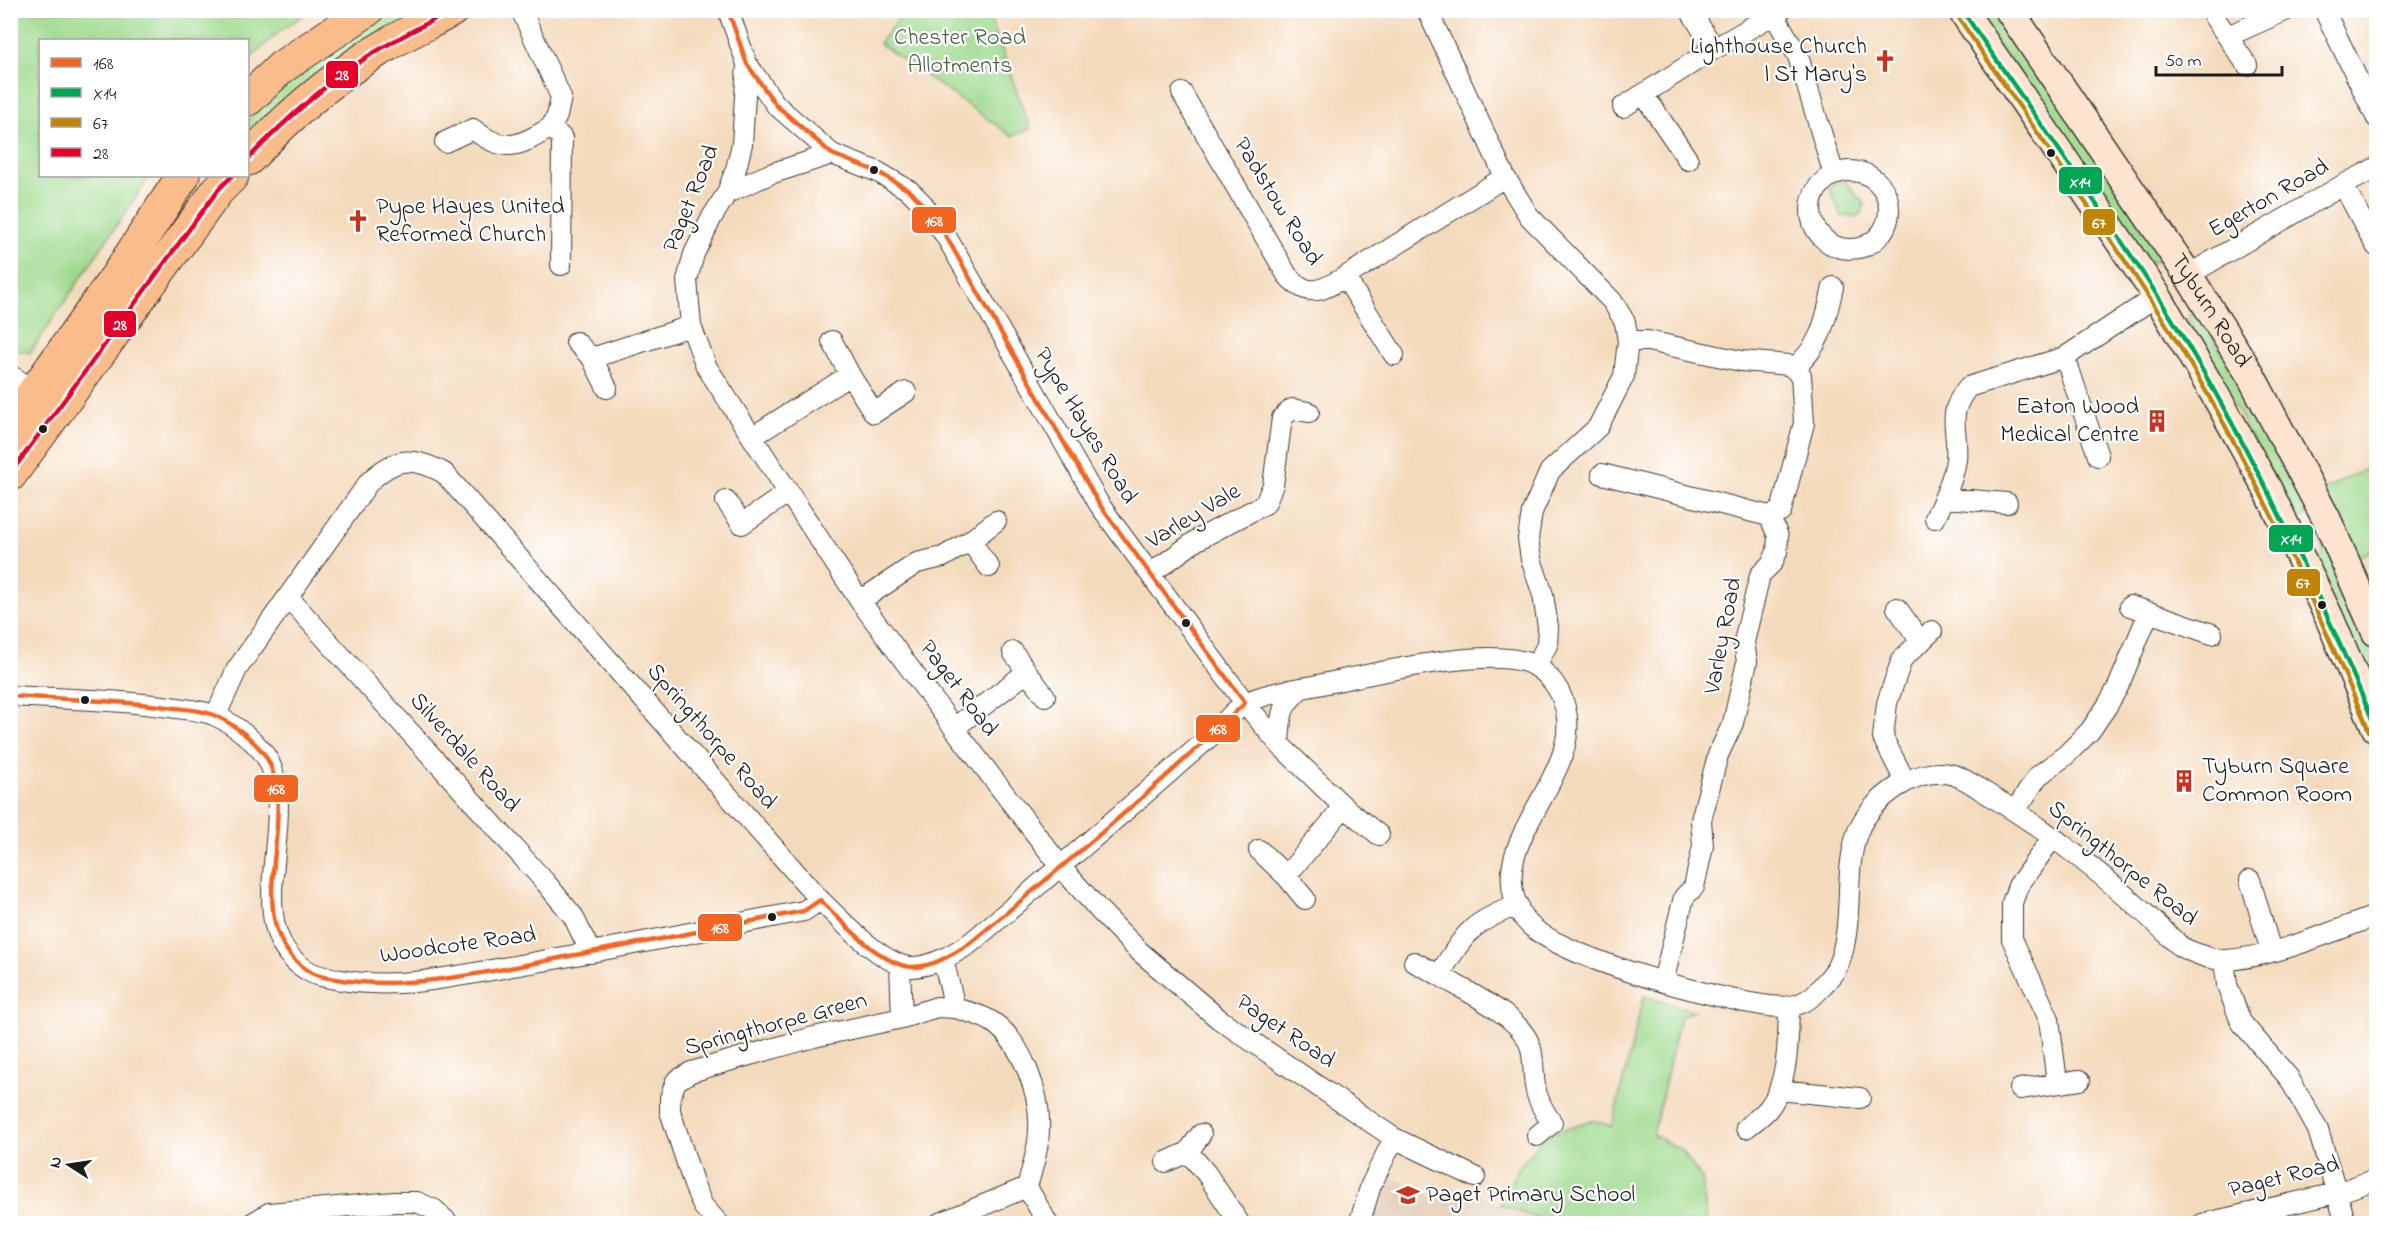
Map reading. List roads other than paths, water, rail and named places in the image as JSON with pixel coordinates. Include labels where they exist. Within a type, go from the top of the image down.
[{"type":"highway","points":[[249,98],[282,67],[367,10]]},
{"type":"highway","points":[[249,158],[316,94],[350,68],[387,45],[453,10]]},
{"type":"highway","points":[[10,426],[23,383],[139,243],[182,177]]},
{"type":"highway","points":[[10,474],[167,263],[218,190],[231,177]]},
{"type":"highway","points":[[139,243],[167,263]]},
{"type":"main road","name":"Tyburn Road","points":[[1962,10],[2157,296],[2268,490],[2329,617],[2376,728]]},
{"type":"main road","name":"Tyburn Road","points":[[2009,10],[2188,275],[2250,374],[2304,473],[2376,632]]},
{"type":"main road","points":[[2157,296],[2188,275]]},
{"type":"street","points":[[445,142],[473,129],[499,146],[529,141],[551,127],[558,116],[561,97],[521,10]]},
{"type":"street","name":"Pype Hayes Road","points":[[728,10],[747,64],[776,105],[832,154],[896,181],[922,203],[947,238],[1099,504],[1245,703],[1279,744],[1344,807],[1379,835]]},
{"type":"street","points":[[1427,10],[1505,177],[1528,216],[1612,301],[1625,322],[1628,341],[1624,376],[1598,427],[1550,471],[1532,512],[1528,539],[1531,559],[1543,596],[1548,627],[1547,645],[1536,666]]},
{"type":"street","points":[[1690,10],[1714,49]]},
{"type":"street","points":[[2228,36],[2288,10]]},
{"type":"street","points":[[2324,10],[2376,117]]},
{"type":"street","points":[[1623,108],[1714,49],[1778,13],[1798,56],[1834,175]]},
{"type":"street","points":[[2214,17],[2247,64]]},
{"type":"street","name":"Paget Road","points":[[747,64],[742,144],[727,193],[712,217],[687,280],[691,326],[706,366],[752,437],[860,601],[954,728],[1061,867],[1139,951],[1219,1019],[1394,1138],[1475,1177]]},
{"type":"street","name":"Padstow Road","points":[[1182,93],[1293,282],[1300,288],[1317,291],[1345,277],[1505,177]]},
{"type":"street","points":[[1644,94],[1688,160]]},
{"type":"street","points":[[551,127],[562,138],[561,265]]},
{"type":"street","points":[[727,193],[770,174],[832,154]]},
{"type":"street","name":"Egerton Road","points":[[2188,275],[2376,168]]},
{"type":"street","points":[[1853,171],[1869,176],[1880,185],[1888,202],[1888,220],[1881,235],[1866,247],[1843,249],[1826,242],[1814,228],[1811,205],[1816,190],[1834,175],[1853,171]]},
{"type":"street","points":[[2343,185],[2376,246]]},
{"type":"street","points":[[1345,277],[1394,355]]},
{"type":"street","points":[[1794,368],[1808,357],[1821,336],[1833,287]]},
{"type":"street","points":[[1935,518],[1945,498],[1956,459],[1954,416],[1957,400],[1968,387],[2065,357],[2157,296]]},
{"type":"street","points":[[592,358],[691,326]]},
{"type":"street","points":[[832,341],[874,413],[906,392]]},
{"type":"street","points":[[1602,474],[1678,484],[1769,516],[1781,511],[1804,423],[1801,375],[1789,365],[1741,361],[1648,341],[1628,341]]},
{"type":"street","points":[[576,342],[592,358],[607,388]]},
{"type":"street","points":[[2065,357],[2098,456]]},
{"type":"street","points":[[752,437],[850,375]]},
{"type":"street","name":"Varley Vale","points":[[1150,574],[1197,540],[1274,506],[1273,485],[1282,418],[1292,409],[1309,412]]},
{"type":"street","name":"Springthorpe Road","points":[[216,715],[237,669],[369,482],[382,469],[397,462],[408,460],[432,466],[444,473],[820,900],[869,946],[900,965]]},
{"type":"street","points":[[726,501],[742,524],[789,492]]},
{"type":"street","points":[[1945,498],[2007,503]]},
{"type":"street","name":"Varley Road","points":[[1663,982],[1684,897],[1694,887],[1703,846],[1701,820],[1718,755],[1733,723],[1747,662],[1744,642],[1760,575],[1772,563],[1777,552],[1778,536],[1769,516]]},
{"type":"street","points":[[860,601],[916,562],[943,557],[970,542],[996,521]]},
{"type":"street","points":[[970,542],[988,567]]},
{"type":"street","name":"Silverdale Road","points":[[288,597],[546,883],[573,916],[591,952]]},
{"type":"street","points":[[2130,606],[2212,634]]},
{"type":"street","points":[[1897,608],[1927,637],[1902,659],[1887,703],[1883,738],[1905,781]]},
{"type":"street","name":"Springthorpe Road","points":[[2015,811],[2038,776],[2066,755],[2090,731],[2107,706],[2118,687],[2149,612]]},
{"type":"street","points":[[1013,651],[1045,696]]},
{"type":"street","points":[[900,965],[912,967],[943,959],[969,944],[1061,867],[1245,703],[1301,688],[1412,666],[1488,658],[1520,661],[1536,666],[1554,683],[1564,702],[1567,720],[1558,767],[1515,849],[1512,885],[1523,918],[1533,929],[1554,942],[1663,982],[1762,1005],[1796,1006],[1779,1090],[1768,1109],[1746,1128]]},
{"type":"street","points":[[954,728],[1027,672]]},
{"type":"street","points":[[1279,744],[1281,714],[1287,700],[1301,688]]},
{"type":"street","name":"Woodcote Road","points":[[10,696],[158,705],[216,715],[245,736],[269,762],[275,789],[277,816],[272,912],[278,940],[291,956],[312,973],[362,984],[412,983],[591,952],[804,911],[820,900]]},
{"type":"street","name":"Springthorpe Road","points":[[1796,1006],[1811,999],[1836,969],[1845,938],[1852,854],[1860,826],[1883,798],[1905,781],[1934,775],[1953,775],[2015,811],[2053,837],[2181,947],[2224,960]]},
{"type":"street","points":[[1286,876],[1344,807]]},
{"type":"street","points":[[2053,837],[2018,886],[2012,903],[2012,939],[2049,1019],[2057,1082]]},
{"type":"street","points":[[1259,850],[1286,876],[1305,899]]},
{"type":"street","points":[[2250,880],[2271,951]]},
{"type":"street","points":[[1439,975],[1465,935],[1479,922],[1518,905]]},
{"type":"street","points":[[2346,1224],[2318,1130],[2289,1078],[2241,1023],[2227,985],[2224,960],[2271,951],[2376,916]]},
{"type":"street","points":[[943,959],[955,1008],[992,1022],[1006,1033],[1016,1046],[1032,1081],[1040,1128],[1027,1187],[1048,1224]]},
{"type":"street","points":[[1414,962],[1510,1019],[1523,1030],[1531,1047],[1535,1089],[1541,1106],[1553,1126]]},
{"type":"street","name":"Springthorpe Green","points":[[900,965],[902,1018]]},
{"type":"street","name":"Springthorpe Green","points":[[719,1224],[703,1206],[670,1111],[670,1098],[676,1081],[691,1072],[814,1037],[902,1018],[937,1007],[955,1008]]},
{"type":"street","points":[[2020,1089],[2080,1080]]},
{"type":"street","points":[[1779,1090],[1860,1098]]},
{"type":"street","points":[[1166,1162],[1188,1152],[1201,1134]]},
{"type":"street","points":[[1359,1224],[1371,1185],[1394,1138]]},
{"type":"street","points":[[1188,1152],[1206,1173],[1240,1224]]},
{"type":"street","name":"Paget Road","points":[[2202,1224],[2337,1193],[2376,1179]]},
{"type":"street","points":[[938,1224],[1027,1187]]},
{"type":"street","points":[[250,1224],[269,1213],[395,1202],[417,1203],[435,1210],[449,1224]]},
{"type":"place","name":"Lighthouse Church | St Mary's","points":[[1885,61]]},
{"type":"place","name":"Pype Hayes United Reformed Church","points":[[358,221]]},
{"type":"place","name":"Eaton Wood Medical Centre","points":[[2157,421]]},
{"type":"place","name":"Tyburn Square Common Room","points":[[2184,781]]},
{"type":"place","name":"Paget Primary School","points":[[1408,1195]]},
{"type":"park label","name":"Chester Road Allotments","points":[[960,52]]}]
